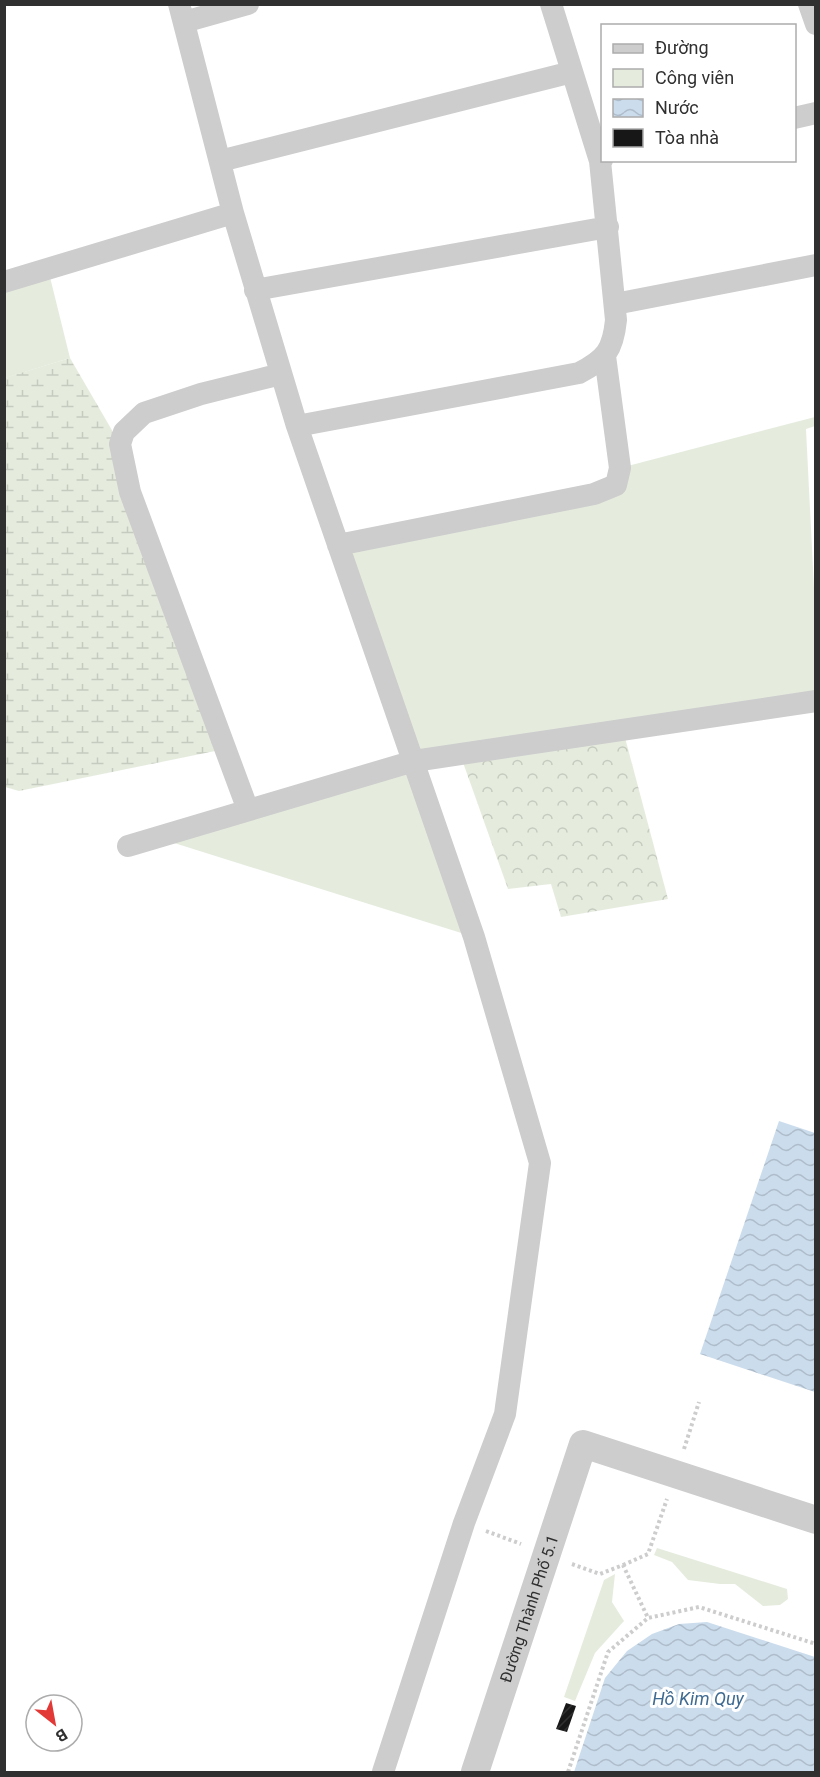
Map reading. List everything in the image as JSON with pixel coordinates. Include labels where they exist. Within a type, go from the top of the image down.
[{"type":"street","points":[[248,4],[182,13],[233,213],[297,426],[474,937],[540,1164],[505,1414],[464,1523],[383,1773]]},
{"type":"street","points":[[551,4],[601,161]]},
{"type":"street","points":[[809,4],[816,24]]},
{"type":"street","points":[[220,161],[572,72]]},
{"type":"street","points":[[796,118],[816,113]]},
{"type":"street","points":[[297,426],[579,374],[605,356],[614,340],[616,320],[601,162]]},
{"type":"street","points":[[4,282],[233,213]]},
{"type":"street","points":[[255,290],[608,227]]},
{"type":"street","points":[[615,304],[816,266]]},
{"type":"street","points":[[338,545],[594,494],[616,485],[620,468],[605,356]]},
{"type":"street","points":[[248,810],[130,492],[120,444],[123,432],[144,413],[201,394],[281,374]]},
{"type":"street","points":[[128,846],[414,761],[816,701]]},
{"type":"street","name":"Đường Thành Phố 5.1","points":[[475,1773],[583,1444],[816,1520]]},
{"type":"path","points":[[568,1773],[608,1652],[648,1618],[699,1607],[816,1644]]},
{"type":"green space","points":[[48,269],[70,358],[5,378],[4,284]]},
{"type":"green space","points":[[70,358],[120,444],[225,749],[19,791],[5,787],[4,378]]},
{"type":"green space","points":[[815,417],[815,426],[806,429],[815,608],[815,701],[414,761],[338,545],[593,494],[620,468]]},
{"type":"green space","points":[[623,730],[668,899],[561,917],[551,884],[508,889],[460,754]]},
{"type":"green space","points":[[414,761],[474,937],[171,842]]},
{"type":"green space","points":[[657,1548],[787,1589],[788,1599],[780,1605],[763,1606],[735,1584],[688,1580],[672,1562],[654,1555]]},
{"type":"green space","points":[[615,1574],[612,1602],[624,1621],[595,1653],[575,1701],[564,1697],[604,1580]]},
{"type":"water","points":[[779,1121],[815,1133],[815,1392],[700,1354]]},
{"type":"water","name":"Hồ Kim Quy","points":[[707,1622],[815,1657],[815,1772],[574,1772],[605,1678],[627,1651],[652,1634],[679,1624]]},
{"type":"building","points":[[566,1703],[576,1706],[567,1732],[556,1729]]}]
